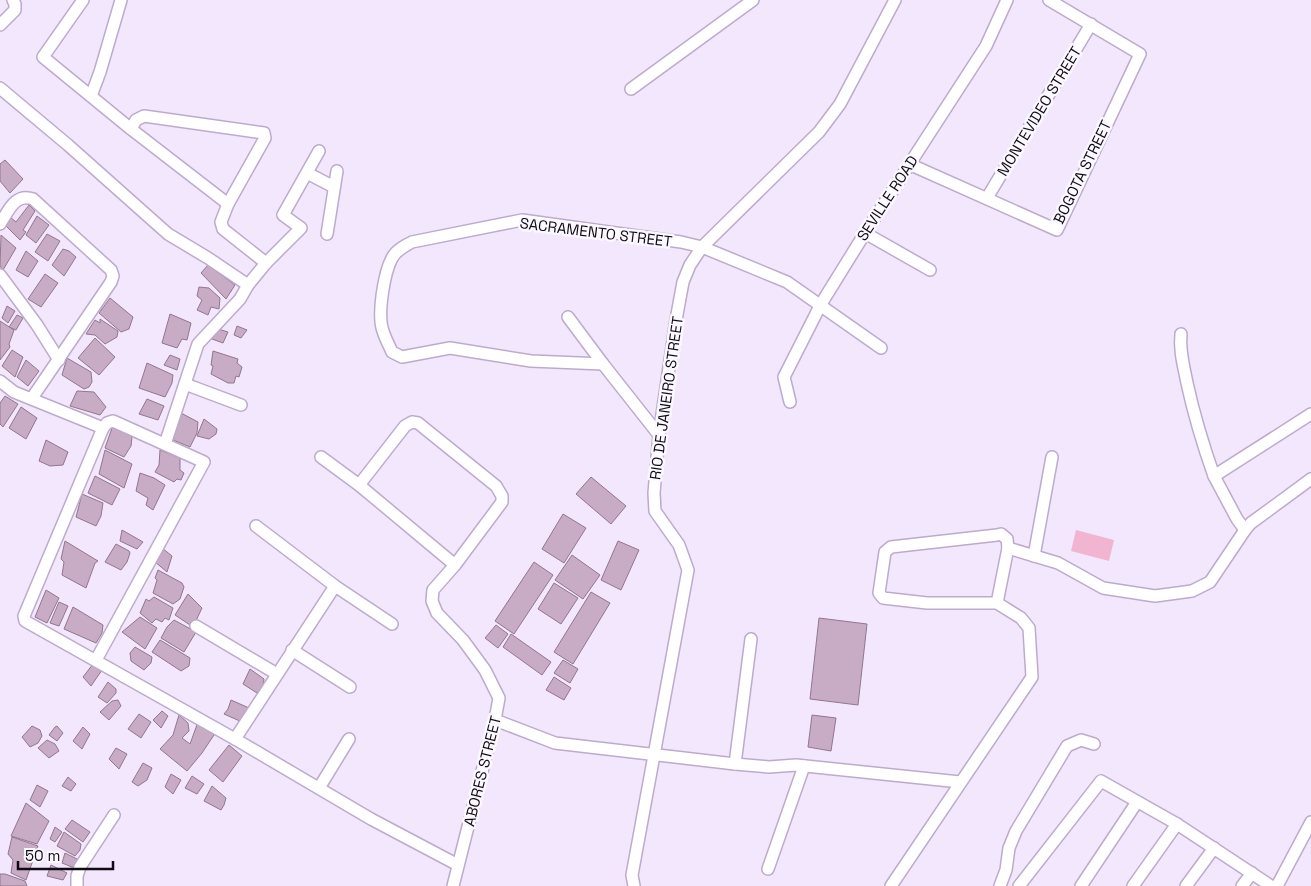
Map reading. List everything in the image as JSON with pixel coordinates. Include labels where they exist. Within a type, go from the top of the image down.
[{"type":"street","points":[[0,25],[15,10],[13,0]]},
{"type":"street","points":[[83,0],[43,58],[228,204]]},
{"type":"street","points":[[91,96],[121,0]]},
{"type":"street","points":[[631,89],[753,0]]},
{"type":"street","name":"RIO DE JANEIRO STREET","points":[[634,886],[632,875],[688,570],[679,545],[655,511],[654,493],[659,434],[683,282],[690,265],[702,247],[819,132],[840,104],[895,0]]},
{"type":"street","name":"SEVILLE ROAD","points":[[790,402],[784,377],[821,304],[986,46],[1007,0]]},
{"type":"street","points":[[1049,0],[1091,24]]},
{"type":"street","name":"BOGOTA STREET","points":[[909,164],[1057,230],[1140,54],[1091,24]]},
{"type":"street","name":"MONTEVIDEO STREET","points":[[987,198],[1091,24]]},
{"type":"street","points":[[0,88],[68,145],[168,234],[248,285]]},
{"type":"street","points":[[131,129],[136,120],[144,116],[264,133],[266,138],[228,204],[221,222],[222,226],[266,263]]},
{"type":"street","points":[[165,444],[198,344],[240,299],[248,285],[266,263],[301,228],[283,215],[319,151]]},
{"type":"street","points":[[327,234],[337,171]]},
{"type":"street","points":[[307,173],[334,187]]},
{"type":"street","points":[[0,224],[17,199],[25,196],[33,199],[106,266],[113,276],[111,282],[32,398]]},
{"type":"street","name":"SACRAMENTO STREET","points":[[603,364],[531,360],[450,348],[402,357],[392,352],[382,329],[381,312],[384,287],[392,258],[399,250],[412,242],[522,220],[681,242],[702,247],[788,282],[882,348]]},
{"type":"street","points":[[865,233],[930,270]]},
{"type":"street","points":[[0,276],[37,325],[59,360]]},
{"type":"street","points":[[568,316],[603,364],[659,434]]},
{"type":"street","points":[[1181,334],[1181,356],[1192,408],[1214,476],[1244,530]]},
{"type":"street","points":[[0,381],[14,392],[103,428]]},
{"type":"street","points":[[185,384],[240,405]]},
{"type":"street","points":[[1214,476],[1311,414]]},
{"type":"street","points":[[96,660],[204,462],[113,422],[107,423],[103,428],[24,618],[29,624],[235,739],[370,819],[458,865]]},
{"type":"street","name":"ABORES STREET","points":[[359,484],[405,426],[412,422],[418,423],[496,486],[502,496],[502,502],[455,565],[433,590],[432,601],[437,613],[463,640],[485,670],[499,698],[453,886]]},
{"type":"street","points":[[1034,556],[1052,456]]},
{"type":"street","points":[[322,457],[359,484],[455,565]]},
{"type":"street","points":[[1008,548],[1058,564],[1103,588],[1155,596],[1192,591],[1210,582],[1244,530],[1251,523],[1311,479]]},
{"type":"street","points":[[256,526],[335,586],[392,624]]},
{"type":"street","points":[[891,886],[1032,677],[1029,628],[1021,618],[997,603],[928,603],[883,598],[879,592],[885,552],[891,547],[1001,534],[1007,539],[1008,548],[997,603]]},
{"type":"street","points":[[235,739],[335,586]]},
{"type":"street","points":[[196,626],[277,674]]},
{"type":"street","points":[[735,764],[750,639]]},
{"type":"street","points":[[292,650],[350,687]]},
{"type":"street","points":[[495,720],[555,743],[654,753],[735,764],[769,767],[804,766],[960,782]]},
{"type":"street","points":[[319,788],[349,739]]},
{"type":"street","points":[[1000,886],[1006,870],[1009,848],[1016,831],[1067,746],[1081,740],[1094,744]]},
{"type":"street","points":[[768,869],[804,766]]},
{"type":"street","points":[[1019,886],[1101,781],[1177,824],[1271,886]]},
{"type":"street","points":[[1081,886],[1137,802]]},
{"type":"street","points":[[77,886],[80,866],[114,815]]},
{"type":"street","points":[[1278,886],[1311,822]]},
{"type":"street","points":[[1133,886],[1177,824]]},
{"type":"street","points":[[1186,886],[1214,848]]},
{"type":"street","points":[[1242,886],[1252,873]]},
{"type":"shaded area","points":[[1076,530],[1114,540],[1109,561],[1071,551]]},
{"type":"building","points":[[5,160],[23,179],[10,193],[0,181],[0,164]]},
{"type":"building","points":[[29,205],[35,211],[23,230],[26,232],[20,240],[6,226],[10,217],[16,222]]},
{"type":"building","points":[[37,216],[49,225],[36,243],[26,235]]},
{"type":"building","points":[[47,234],[60,241],[48,261],[35,252]]},
{"type":"building","points":[[1,235],[16,248],[3,270],[0,266]]},
{"type":"building","points":[[63,249],[76,257],[64,276],[52,265]]},
{"type":"building","points":[[26,251],[38,261],[28,277],[16,270]]},
{"type":"building","points":[[208,265],[235,285],[226,299],[201,273]]},
{"type":"building","points":[[45,274],[58,283],[41,307],[28,299]]},
{"type":"building","points":[[199,287],[209,288],[220,298],[219,309],[211,307],[208,315],[197,310],[202,300],[197,296]]},
{"type":"building","points":[[110,298],[133,317],[129,329],[121,332],[99,313]]},
{"type":"building","points":[[7,306],[15,311],[8,323],[2,318]]},
{"type":"building","points":[[170,314],[191,323],[187,340],[182,339],[177,348],[162,343]]},
{"type":"building","points":[[17,315],[23,318],[16,330],[9,327]]},
{"type":"building","points":[[100,319],[118,331],[117,337],[105,344],[95,335],[86,334],[95,320],[100,323]]},
{"type":"building","points":[[0,321],[14,330],[9,344],[10,347],[0,360]]},
{"type":"building","points":[[237,326],[247,330],[241,338],[234,335]]},
{"type":"building","points":[[215,328],[228,332],[223,343],[212,339]]},
{"type":"building","points":[[95,338],[115,357],[99,375],[78,358]]},
{"type":"building","points":[[12,350],[23,357],[15,377],[2,366]]},
{"type":"building","points":[[213,351],[238,359],[237,363],[242,367],[239,377],[236,376],[234,383],[228,383],[211,374]]},
{"type":"building","points":[[170,355],[180,359],[177,370],[164,365]]},
{"type":"building","points":[[67,358],[91,372],[92,382],[89,387],[84,389],[62,375]]},
{"type":"building","points":[[26,360],[39,371],[28,386],[17,377]]},
{"type":"building","points":[[147,363],[173,375],[172,383],[165,397],[139,388]]},
{"type":"building","points":[[77,391],[94,392],[106,407],[100,415],[70,406]]},
{"type":"building","points":[[5,396],[18,404],[3,427],[0,424],[0,403]]},
{"type":"building","points":[[147,399],[164,406],[158,420],[139,414]]},
{"type":"building","points":[[21,407],[37,418],[26,439],[9,428]]},
{"type":"building","points":[[181,413],[198,422],[197,433],[190,447],[173,440]]},
{"type":"building","points":[[204,419],[217,429],[216,434],[209,439],[197,436]]},
{"type":"building","points":[[113,425],[132,437],[131,446],[124,457],[105,448]]},
{"type":"building","points":[[46,440],[68,452],[63,465],[50,466],[39,461]]},
{"type":"building","points":[[105,450],[132,464],[124,488],[99,474]]},
{"type":"building","points":[[160,450],[180,458],[180,470],[184,473],[181,480],[177,479],[174,482],[155,472],[159,465]]},
{"type":"building","points":[[140,473],[154,478],[165,485],[153,510],[146,505],[148,498],[136,491]]},
{"type":"building","points":[[95,476],[120,489],[112,505],[88,493]]},
{"type":"building","points":[[591,477],[626,506],[611,524],[576,494]]},
{"type":"building","points":[[82,494],[103,503],[101,516],[96,526],[76,517]]},
{"type":"building","points":[[563,514],[586,528],[564,563],[542,549]]},
{"type":"building","points":[[122,530],[143,542],[137,549],[120,541]]},
{"type":"building","points":[[65,541],[98,561],[95,563],[86,588],[62,575],[64,562],[61,559]]},
{"type":"building","points":[[618,541],[639,550],[621,590],[601,580]]},
{"type":"building","points":[[116,544],[130,553],[127,562],[121,570],[105,562]]},
{"type":"building","points":[[162,548],[172,556],[167,572],[154,561]]},
{"type":"building","points":[[572,555],[600,575],[583,599],[555,580]]},
{"type":"building","points":[[534,562],[553,575],[514,634],[495,621]]},
{"type":"building","points":[[158,570],[182,583],[184,587],[180,599],[173,604],[153,593]]},
{"type":"building","points":[[554,583],[578,598],[561,624],[538,609]]},
{"type":"building","points":[[46,590],[59,598],[47,623],[35,617]]},
{"type":"building","points":[[591,592],[610,603],[573,664],[554,652]]},
{"type":"building","points":[[188,594],[202,608],[193,627],[175,615]]},
{"type":"building","points":[[154,597],[173,608],[169,620],[165,618],[162,622],[156,619],[152,623],[140,613],[146,599],[149,601]]},
{"type":"building","points":[[59,602],[68,606],[59,626],[50,623]]},
{"type":"building","points":[[73,607],[103,625],[102,633],[96,643],[64,629]]},
{"type":"building","points":[[140,617],[157,628],[145,649],[122,632]]},
{"type":"building","points":[[819,618],[867,624],[858,705],[810,699]]},
{"type":"building","points":[[174,620],[196,632],[184,652],[161,638],[167,627]]},
{"type":"building","points":[[496,625],[508,634],[498,648],[485,638]]},
{"type":"building","points":[[511,634],[551,662],[542,675],[503,647]]},
{"type":"building","points":[[160,640],[190,658],[189,666],[181,671],[152,652]]},
{"type":"building","points":[[135,647],[152,657],[151,663],[144,670],[131,661],[130,653]]},
{"type":"building","points":[[563,660],[578,669],[570,683],[554,673]]},
{"type":"building","points":[[93,664],[102,670],[91,686],[83,677]]},
{"type":"building","points":[[250,669],[264,679],[263,686],[257,693],[243,684]]},
{"type":"building","points":[[554,677],[571,688],[564,700],[546,690]]},
{"type":"building","points":[[108,682],[116,689],[116,693],[107,703],[98,697]]},
{"type":"building","points":[[118,700],[121,706],[109,720],[100,712],[112,701]]},
{"type":"building","points":[[231,700],[249,708],[242,722],[224,714]]},
{"type":"building","points":[[162,711],[168,716],[161,728],[153,720]]},
{"type":"building","points":[[139,714],[151,722],[141,738],[128,729]]},
{"type":"building","points":[[179,715],[188,723],[189,731],[182,738],[190,744],[198,722],[213,732],[214,735],[187,771],[160,749],[173,735]]},
{"type":"building","points":[[812,715],[836,718],[831,751],[808,747]]},
{"type":"building","points":[[32,726],[40,730],[42,736],[38,743],[30,747],[22,737]]},
{"type":"building","points":[[57,726],[63,733],[57,741],[49,735]]},
{"type":"building","points":[[83,727],[90,734],[82,749],[73,741]]},
{"type":"building","points":[[47,740],[55,744],[59,751],[49,758],[38,748]]},
{"type":"building","points":[[229,745],[242,756],[223,782],[209,770]]},
{"type":"building","points":[[116,748],[127,754],[119,769],[109,759]]},
{"type":"building","points":[[143,763],[152,768],[147,780],[138,786],[132,782]]},
{"type":"building","points":[[171,774],[181,780],[173,794],[165,787]]},
{"type":"building","points":[[192,776],[204,784],[197,794],[185,788]]},
{"type":"building","points":[[68,777],[76,784],[71,791],[62,786]]},
{"type":"building","points":[[37,785],[48,791],[40,807],[30,800]]},
{"type":"building","points":[[212,786],[226,798],[221,810],[204,801]]},
{"type":"building","points":[[26,803],[49,821],[37,844],[11,836]]},
{"type":"building","points":[[72,820],[90,832],[83,842],[65,829]]},
{"type":"building","points":[[55,827],[62,832],[55,842],[50,839]]},
{"type":"building","points":[[64,832],[81,844],[80,850],[75,856],[57,846]]},
{"type":"building","points":[[12,837],[38,846],[26,880],[11,873],[13,860],[8,854]]},
{"type":"building","points":[[65,853],[77,859],[76,865],[72,867],[62,863]]},
{"type":"building","points":[[51,865],[67,873],[63,880],[47,876]]},
{"type":"building","points":[[0,874],[25,881],[27,886],[0,886]]}]
